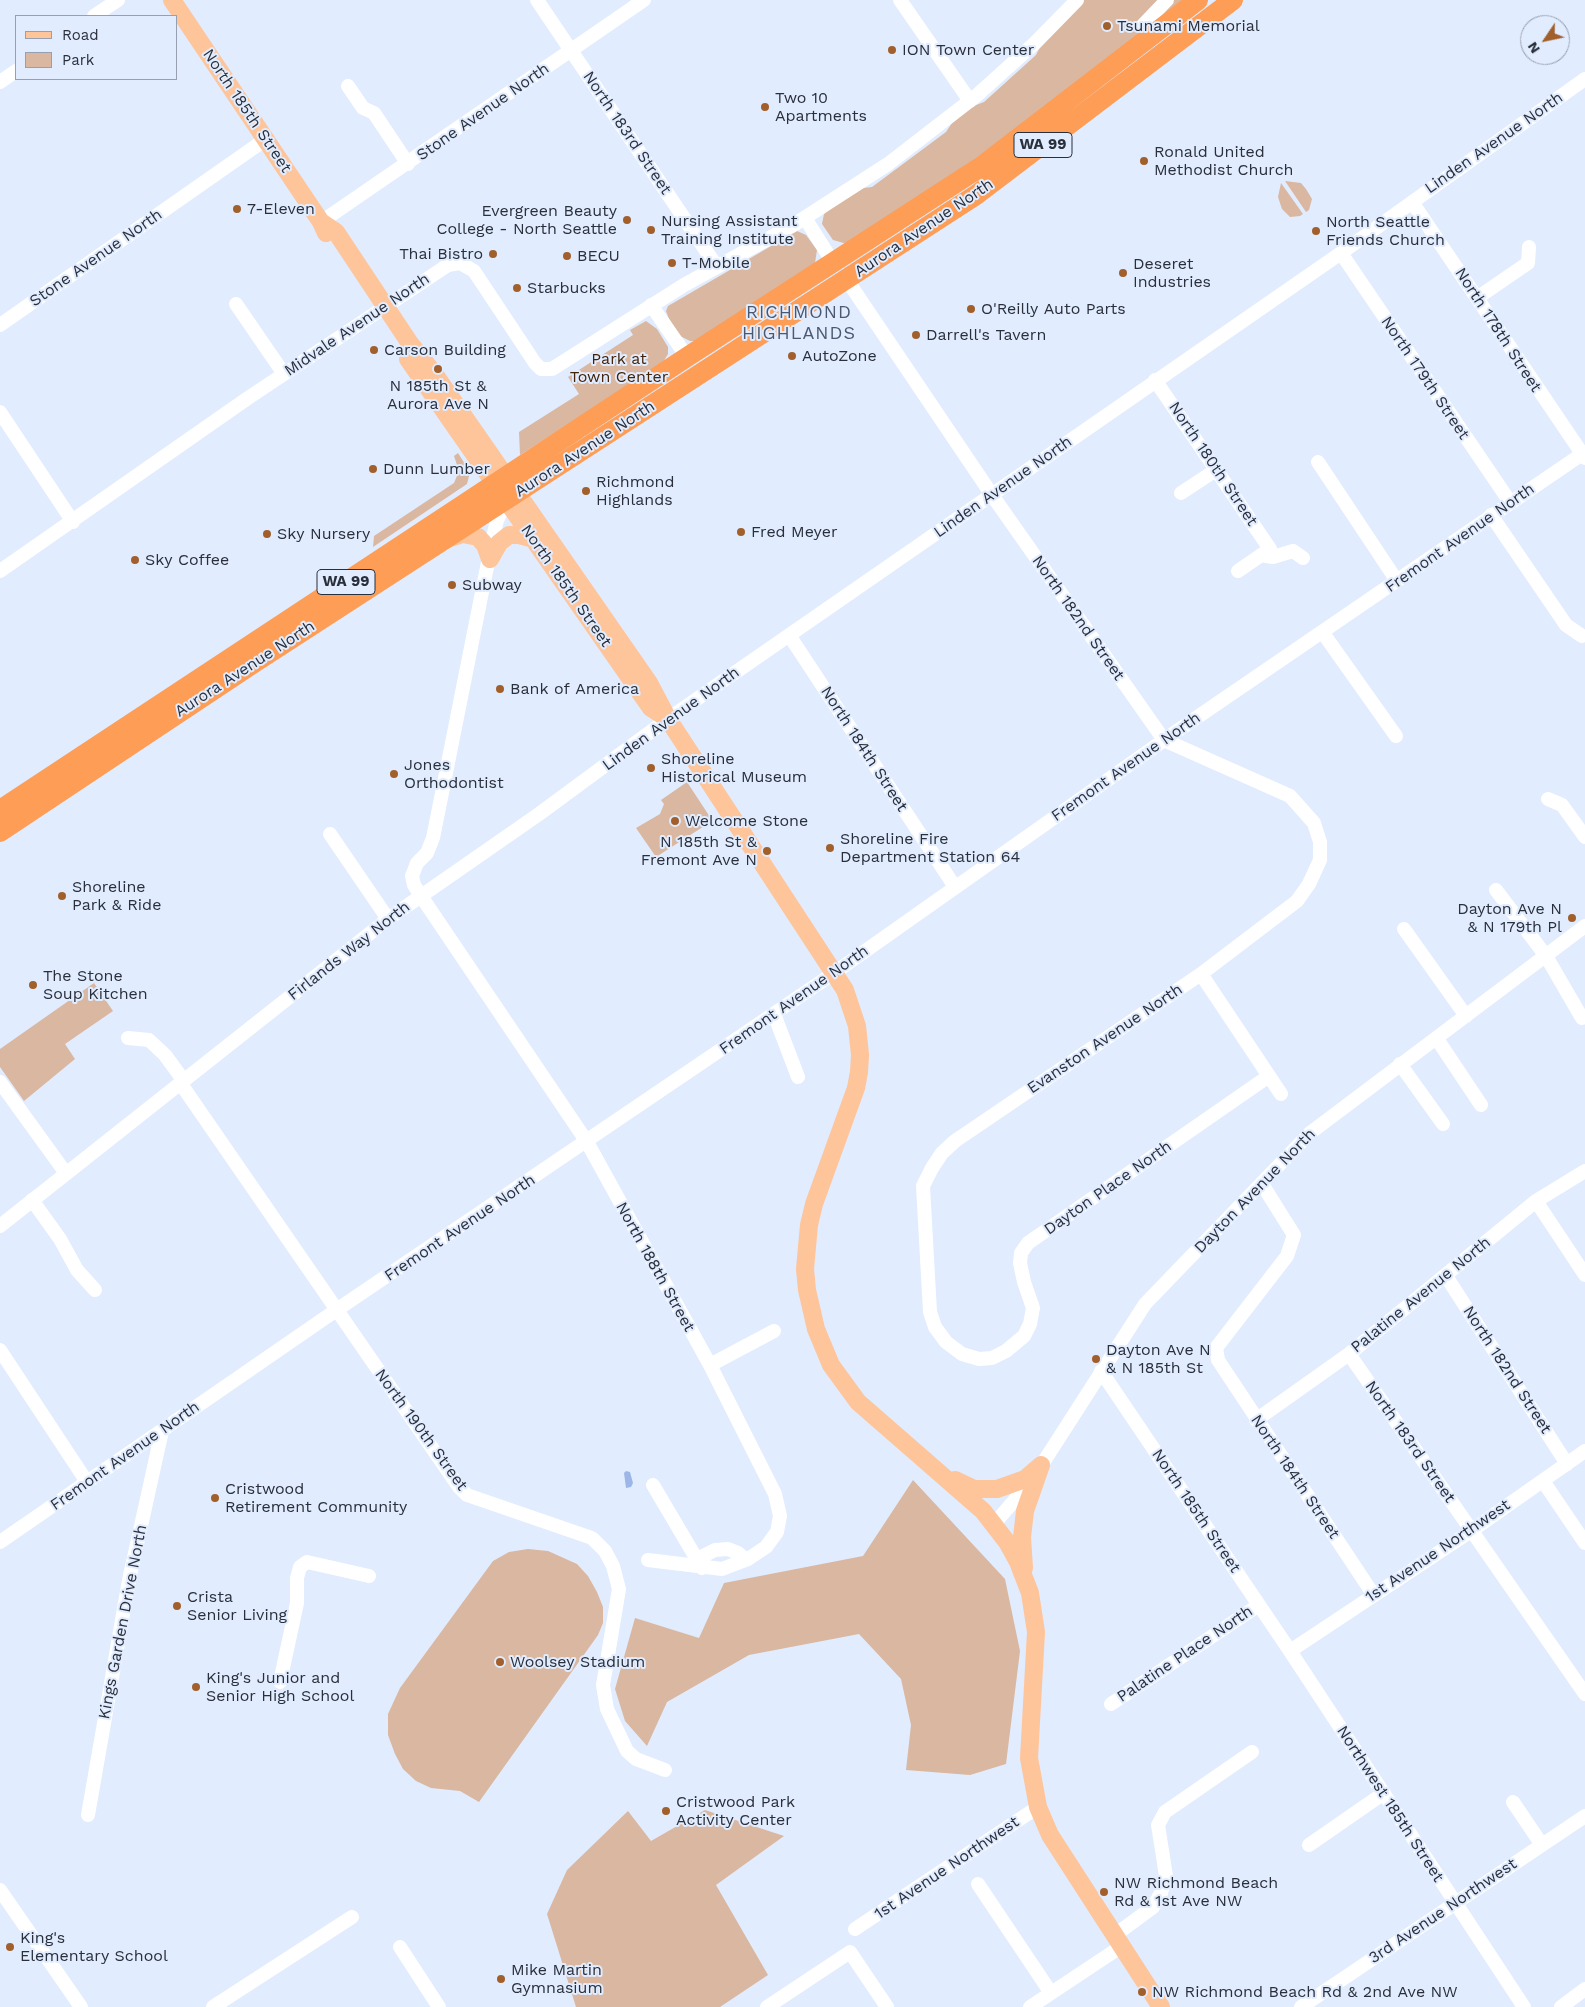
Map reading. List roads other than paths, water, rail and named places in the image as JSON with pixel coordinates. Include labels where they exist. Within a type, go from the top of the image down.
[{"type":"highway","name":"Aurora Avenue North","points":[[0,832],[155,728],[446,539],[506,488],[687,357],[834,264],[1009,146],[1199,0]]},
{"type":"highway","name":"Aurora Avenue North","points":[[0,810],[318,600],[723,360],[847,280],[1003,176],[1233,0]]},
{"type":"main road","name":"North 185th Street","points":[[172,0],[322,222],[328,237],[381,308],[506,488],[649,683],[668,719],[834,973],[852,1006],[858,1032],[860,1055],[856,1088],[814,1204],[809,1225],[805,1269],[810,1311],[822,1347],[848,1390],[870,1413],[943,1475]]},
{"type":"main road","points":[[1199,0],[1198,14],[1200,25]]},
{"type":"main road","points":[[1003,176],[1003,162],[1009,146]]},
{"type":"main road","points":[[847,280],[859,247]]},
{"type":"main road","points":[[814,300],[831,280],[834,264]]},
{"type":"main road","points":[[723,360],[720,350],[724,334]]},
{"type":"main road","name":"North 185th Street","points":[[506,488],[534,539],[651,708],[668,719]]},
{"type":"main road","points":[[446,539],[472,534],[482,540],[490,558]]},
{"type":"main road","points":[[490,558],[499,543],[509,535],[519,534],[534,539]]},
{"type":"main road","points":[[317,623],[318,600]]},
{"type":"main road","points":[[155,728],[162,703]]},
{"type":"main road","points":[[131,744],[134,722]]},
{"type":"main road","points":[[943,1475],[974,1489],[997,1489],[1024,1479],[1041,1465]]},
{"type":"main road","points":[[1041,1465],[1030,1492],[1025,1511],[1022,1537],[1025,1579],[1036,1632],[1029,1758],[1038,1807],[1050,1835],[1161,2007]]},
{"type":"main road","points":[[943,1475],[994,1524],[1007,1542],[1025,1579]]},
{"type":"street","points":[[96,15],[118,0]]},
{"type":"street","name":"North 183rd Street","points":[[537,0],[717,267]]},
{"type":"street","name":"Stone Avenue North","points":[[322,222],[644,0]]},
{"type":"street","points":[[900,0],[970,101]]},
{"type":"street","name":"Midvale Avenue North","points":[[0,571],[284,374],[448,265],[455,263],[466,264],[474,271],[534,363],[541,369],[548,370],[651,305],[805,218],[888,164],[970,101],[1030,48],[1077,0]]},
{"type":"street","points":[[1142,26],[1167,0]]},
{"type":"street","points":[[0,82],[15,72]]},
{"type":"street","name":"Linden Avenue North","points":[[421,896],[539,814],[668,719],[1341,253],[1585,80]]},
{"type":"street","points":[[348,86],[363,108],[374,112],[408,164]]},
{"type":"street","name":"Stone Avenue North","points":[[0,325],[266,139]]},
{"type":"street","name":"North 178th Street","points":[[1412,202],[1584,454]]},
{"type":"street","points":[[805,218],[834,264]]},
{"type":"street","points":[[1477,298],[1528,263],[1529,247]]},
{"type":"street","name":"North 179th Street","points":[[1341,253],[1510,502]]},
{"type":"street","name":"North 182nd Street","points":[[847,280],[992,495],[1164,740]]},
{"type":"street","points":[[236,304],[284,374]]},
{"type":"street","points":[[651,305],[687,357]]},
{"type":"street","name":"North 180th Street","points":[[1156,380],[1216,470],[1266,552]]},
{"type":"street","points":[[0,412],[73,522]]},
{"type":"street","name":"Fremont Avenue North","points":[[0,1542],[335,1311],[834,973],[1164,740],[1323,633],[1510,502],[1584,454]]},
{"type":"street","points":[[1318,462],[1398,581]]},
{"type":"street","points":[[1181,493],[1216,470]]},
{"type":"street","name":"Firlands Way North","points":[[0,1226],[65,1172],[388,919],[421,896],[414,885],[412,876],[417,863],[427,853],[433,838],[497,520],[506,488]]},
{"type":"street","points":[[1491,515],[1566,625],[1582,636]]},
{"type":"street","points":[[1238,571],[1266,552],[1273,557],[1293,551],[1303,558]]},
{"type":"street","points":[[1323,633],[1396,736]]},
{"type":"street","name":"North 184th Street","points":[[789,636],[955,887]]},
{"type":"street","name":"Evanston Avenue North","points":[[1024,1336],[1006,1351],[992,1358],[979,1359],[962,1354],[946,1342],[934,1326],[930,1312],[923,1186],[936,1160],[955,1141],[1200,974],[1297,901],[1310,884],[1320,860],[1320,842],[1314,823],[1304,808],[1290,796],[1164,740]]},
{"type":"street","points":[[1548,799],[1562,805],[1585,837]]},
{"type":"street","points":[[330,834],[388,919]]},
{"type":"street","points":[[1496,890],[1546,956],[1582,1018]]},
{"type":"street","name":"North 188th Street","points":[[421,896],[587,1142],[710,1366],[767,1474],[775,1494],[780,1516],[777,1532],[766,1547],[746,1560],[722,1569],[700,1564],[648,1560]]},
{"type":"street","name":"Dayton Avenue North","points":[[994,1524],[1024,1491],[1144,1304],[1310,1133],[1585,926]]},
{"type":"street","points":[[1404,929],[1466,1016]]},
{"type":"street","points":[[1200,974],[1281,1094]]},
{"type":"street","points":[[774,1014],[798,1077]]},
{"type":"street","name":"North 190th Street","points":[[128,1038],[149,1040],[165,1055],[335,1311],[459,1487],[467,1495],[592,1538],[605,1551],[613,1566],[619,1589],[603,1685],[607,1709],[627,1751],[636,1759],[665,1770]]},
{"type":"street","points":[[1437,1039],[1481,1105]]},
{"type":"street","points":[[1400,1064],[1443,1124]]},
{"type":"street","name":"Dayton Place North","points":[[1024,1336],[1030,1324],[1033,1308],[1024,1282],[1020,1262],[1021,1253],[1028,1243],[1269,1076]]},
{"type":"street","points":[[0,1082],[65,1172]]},
{"type":"street","name":"Palatine Avenue North","points":[[1256,1420],[1349,1354],[1536,1201],[1585,1171]]},
{"type":"street","name":"North 184th Street","points":[[1262,1184],[1294,1235],[1287,1256],[1216,1348],[1218,1360],[1372,1594]]},
{"type":"street","points":[[32,1200],[60,1239],[77,1270],[95,1290]]},
{"type":"street","points":[[1536,1201],[1585,1276]]},
{"type":"street","name":"North 182nd Street","points":[[1446,1276],[1568,1464]]},
{"type":"street","points":[[710,1366],[774,1331]]},
{"type":"street","points":[[0,1350],[87,1482]]},
{"type":"street","name":"North 183rd Street","points":[[1349,1354],[1585,1694]]},
{"type":"street","name":"North 185th Street","points":[[1101,1371],[1290,1651]]},
{"type":"street","name":"Kings Garden Drive North","points":[[88,1815],[129,1580],[162,1430]]},
{"type":"street","name":"1st Avenue Northwest","points":[[1290,1651],[1372,1594],[1471,1531],[1585,1451]]},
{"type":"street","points":[[1543,1481],[1585,1543]]},
{"type":"street","points":[[653,1485],[700,1564],[722,1549],[734,1550],[746,1560]]},
{"type":"street","points":[[280,1682],[297,1603],[297,1578],[303,1563],[323,1565],[369,1576]]},
{"type":"street","name":"Palatine Place North","points":[[1111,1704],[1259,1605]]},
{"type":"street","name":"Northwest 185th Street","points":[[1290,1651],[1524,2007]]},
{"type":"street","points":[[1030,2007],[1051,1994],[1118,1941],[1153,1907],[1161,1893],[1166,1876],[1166,1867],[1158,1839],[1158,1824],[1165,1812],[1252,1752]]},
{"type":"street","points":[[1309,1845],[1384,1793]]},
{"type":"street","points":[[1512,1802],[1542,1845]]},
{"type":"street","name":"1st Avenue Northwest","points":[[855,1930],[1038,1807]]},
{"type":"street","name":"3rd Avenue Northwest","points":[[1300,2007],[1585,1816]]},
{"type":"street","points":[[978,1884],[1051,1994]]},
{"type":"street","points":[[0,1890],[81,2007]]},
{"type":"street","points":[[213,2007],[352,1917]]},
{"type":"street","points":[[400,1947],[440,2007]]},
{"type":"street","points":[[767,2007],[850,1952],[887,2007]]},
{"type":"street","points":[[1561,2007],[1585,1990]]},
{"type":"water","points":[[626,1471],[630,1472],[633,1483],[631,1487],[626,1488],[624,1473]]},
{"type":"place","name":"Tsunami Memorial","points":[[1107,26]]},
{"type":"place","name":"ION Town Center","points":[[892,50]]},
{"type":"place","name":"Two 10 Apartments","points":[[765,107]]},
{"type":"place","name":"Ronald United Methodist Church","points":[[1144,161]]},
{"type":"place","name":"7-Eleven","points":[[237,209]]},
{"type":"place","name":"Evergreen Beauty College - North Seattle","points":[[627,220]]},
{"type":"place","name":"Nursing Assistant Training Institute","points":[[651,230]]},
{"type":"place","name":"North Seattle Friends Church","points":[[1316,231]]},
{"type":"place","name":"Thai Bistro","points":[[493,254]]},
{"type":"place","name":"BECU","points":[[567,256]]},
{"type":"place","name":"T-Mobile","points":[[672,263]]},
{"type":"place","name":"Deseret Industries","points":[[1123,273]]},
{"type":"place","name":"Starbucks","points":[[517,288]]},
{"type":"place","name":"O'Reilly Auto Parts","points":[[971,309]]},
{"type":"place","name":"Darrell's Tavern","points":[[916,335]]},
{"type":"place","name":"Carson Building","points":[[374,350]]},
{"type":"place","name":"AutoZone","points":[[792,356]]},
{"type":"place","name":"N 185th St & Aurora Ave N","points":[[438,369]]},
{"type":"place","name":"Dunn Lumber","points":[[373,469]]},
{"type":"place","name":"Richmond Highlands","points":[[586,491]]},
{"type":"place","name":"Fred Meyer","points":[[741,532]]},
{"type":"place","name":"Sky Nursery","points":[[267,534]]},
{"type":"place","name":"Sky Coffee","points":[[135,560]]},
{"type":"place","name":"Subway","points":[[452,585]]},
{"type":"place","name":"Bank of America","points":[[500,689]]},
{"type":"place","name":"Shoreline Historical Museum","points":[[651,768]]},
{"type":"place","name":"Jones Orthodontist","points":[[394,774]]},
{"type":"place","name":"Welcome Stone","points":[[675,821]]},
{"type":"place","name":"Shoreline Fire Department Station 64","points":[[830,848]]},
{"type":"place","name":"N 185th St & Fremont Ave N","points":[[767,851]]},
{"type":"place","name":"Shoreline Park & Ride","points":[[62,896]]},
{"type":"place","name":"Dayton Ave N & N 179th Pl","points":[[1572,918]]},
{"type":"place","name":"The Stone Soup Kitchen","points":[[33,985]]},
{"type":"place","name":"Dayton Ave N & N 185th St","points":[[1096,1359]]},
{"type":"place","name":"Cristwood Retirement Community","points":[[215,1498]]},
{"type":"place","name":"Crista Senior Living","points":[[177,1606]]},
{"type":"place","name":"Woolsey Stadium","points":[[500,1662]]},
{"type":"place","name":"King's Junior and Senior High School","points":[[196,1687]]},
{"type":"place","name":"Cristwood Park Activity Center","points":[[666,1811]]},
{"type":"place","name":"NW Richmond Beach Rd & 1st Ave NW","points":[[1104,1892]]},
{"type":"place","name":"King's Elementary School","points":[[10,1947]]},
{"type":"place","name":"Mike Martin Gymnasium","points":[[501,1979]]},
{"type":"place","name":"NW Richmond Beach Rd & 2nd Ave NW","points":[[1142,1992]]},
{"type":"district","name":"RICHMOND HIGHLANDS","points":[[799,323]]},
{"type":"park label","name":"Park at Town Center","points":[[619,368]]}]
